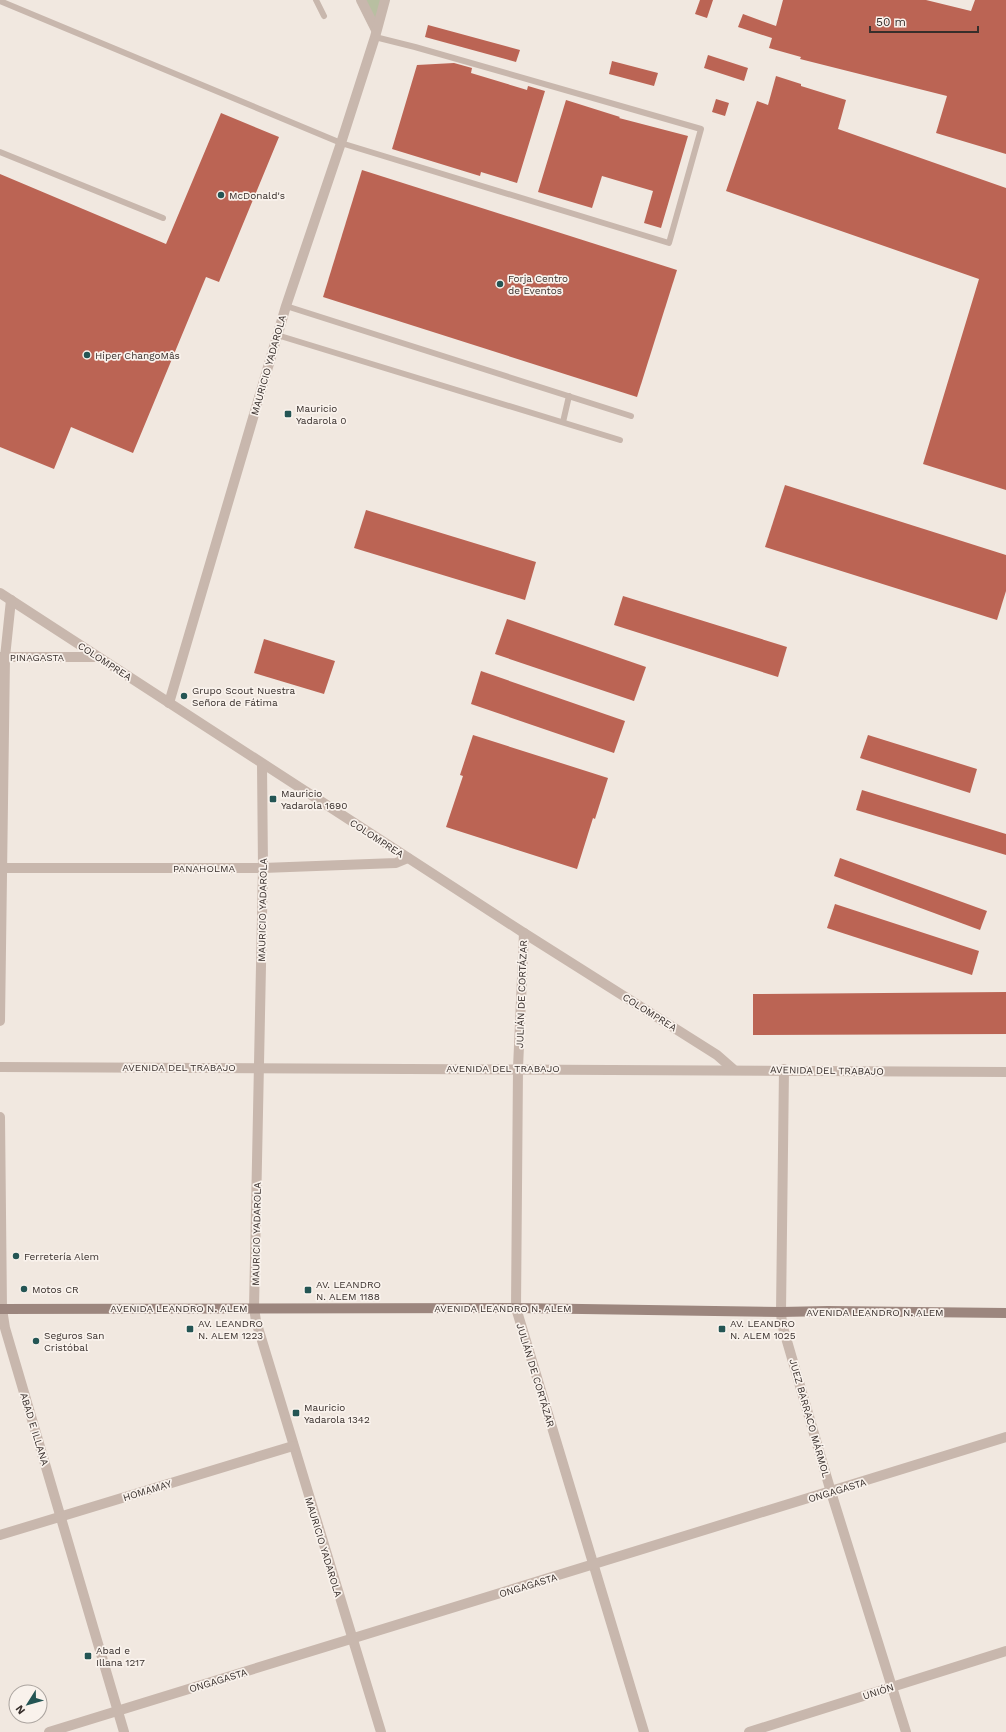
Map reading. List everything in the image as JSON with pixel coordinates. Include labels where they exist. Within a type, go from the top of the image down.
[{"type":"main road","name":"AVENIDA LEANDRO N. ALEM","points":[[1,1309],[516,1308],[781,1312],[828,1311],[1006,1313]]},
{"type":"street","points":[[361,0],[376,33]]},
{"type":"street","name":"MAURICIO YADAROLA","points":[[169,703],[277,335],[341,143],[385,0]]},
{"type":"street","name":"COLOMPREA","points":[[0,593],[524,933],[717,1055],[733,1069]]},
{"type":"street","points":[[0,1021],[2,657],[11,600]]},
{"type":"street","name":"PINAGASTA","points":[[2,657],[98,657]]},
{"type":"street","name":"MAURICIO YADAROLA","points":[[262,764],[263,868],[254,1308],[256,1321],[293,1446],[381,1732]]},
{"type":"street","name":"PANAHOLMA","points":[[1,868],[263,868],[396,862],[408,858]]},
{"type":"street","name":"JULIÁN DE CORTÁZAR","points":[[524,933],[518,1068],[516,1308],[592,1565],[644,1732]]},
{"type":"street","name":"AVENIDA DEL TRABAJO","points":[[0,1067],[784,1069],[1006,1072]]},
{"type":"street","name":"JUEZ BARRACO MÁRMOL","points":[[784,1069],[782,1324],[831,1492],[906,1732]]},
{"type":"street","name":"ABAD E ILLANA","points":[[0,1118],[1,1309],[5,1328],[124,1732]]},
{"type":"street","name":"ONGAGASTA","points":[[49,1732],[1006,1437]]},
{"type":"street","name":"HOMAMAY","points":[[0,1535],[293,1446]]},
{"type":"street","name":"UNIÓN","points":[[749,1732],[1006,1651]]},
{"type":"lane","points":[[0,0],[341,143],[669,243],[702,129],[422,49],[376,33]]},
{"type":"lane","points":[[316,0],[324,16]]},
{"type":"lane","points":[[0,152],[163,218]]},
{"type":"lane","points":[[286,306],[631,416]]},
{"type":"lane","points":[[277,335],[620,440]]},
{"type":"lane","points":[[563,422],[569,396]]},
{"type":"green space","points":[[361,0],[385,0],[376,30]]},
{"type":"building","points":[[700,0],[713,0],[707,18],[695,14]]},
{"type":"building","points":[[783,0],[926,0],[971,11],[975,0],[1006,0],[1006,154],[936,133],[947,96],[800,59],[801,57],[769,48],[772,38],[738,27],[743,14],[776,26]]},
{"type":"building","points":[[428,25],[520,50],[516,62],[425,37]]},
{"type":"building","points":[[708,55],[748,68],[744,81],[704,68]]},
{"type":"building","points":[[612,61],[658,73],[654,86],[609,74]]},
{"type":"building","points":[[454,63],[472,68],[471,73],[527,90],[528,86],[545,91],[517,183],[481,172],[480,176],[392,149],[417,65]]},
{"type":"building","points":[[776,76],[801,84],[801,86],[846,100],[838,129],[1006,188],[1006,490],[923,464],[979,279],[726,191],[757,101],[768,105]]},
{"type":"building","points":[[716,99],[729,103],[725,116],[712,112]]},
{"type":"building","points":[[566,100],[620,117],[619,118],[688,136],[661,228],[644,223],[653,191],[602,176],[592,208],[538,192]]},
{"type":"building","name":"Hiper ChangoMâs","points":[[221,113],[279,137],[219,282],[206,277],[133,453],[71,427],[54,469],[0,447],[0,174],[166,244]]},
{"type":"building","name":"Forja Centro de Eventos","points":[[362,170],[677,270],[637,397],[323,297]]},
{"type":"building","points":[[785,485],[1006,555],[1006,591],[997,620],[765,547]]},
{"type":"building","points":[[366,510],[536,562],[525,600],[354,548]]},
{"type":"building","points":[[623,596],[787,647],[778,677],[614,625]]},
{"type":"building","points":[[507,619],[646,667],[634,701],[495,654]]},
{"type":"building","points":[[264,639],[335,661],[324,694],[254,673]]},
{"type":"building","points":[[481,671],[625,721],[614,753],[471,704]]},
{"type":"building","points":[[473,735],[608,778],[595,819],[593,818],[577,869],[446,827],[463,776],[460,775]]},
{"type":"building","points":[[868,735],[977,769],[970,793],[860,758]]},
{"type":"building","points":[[862,790],[1006,834],[1006,855],[856,810]]},
{"type":"building","points":[[840,858],[987,911],[980,930],[834,876]]},
{"type":"building","points":[[835,904],[979,951],[972,975],[827,928]]},
{"type":"building","points":[[1006,992],[1006,1034],[753,1035],[753,994]]},
{"type":"place","name":"McDonald's","points":[[221,195]]},
{"type":"place","name":"Forja Centro de Eventos","points":[[500,284]]},
{"type":"place","name":"Hiper ChangoMâs","points":[[87,355]]},
{"type":"place","name":"Mauricio Yadarola 0","points":[[288,414]]},
{"type":"place","name":"Grupo Scout Nuestra Señora de Fátima","points":[[184,696]]},
{"type":"place","name":"Mauricio Yadarola 1690","points":[[273,799]]},
{"type":"place","name":"Ferretería Alem","points":[[16,1256]]},
{"type":"place","name":"Motos CR","points":[[24,1289]]},
{"type":"place","name":"AV. LEANDRO N. ALEM 1188","points":[[308,1290]]},
{"type":"place","name":"AV. LEANDRO N. ALEM 1223","points":[[190,1329]]},
{"type":"place","name":"AV. LEANDRO N. ALEM 1025","points":[[722,1329]]},
{"type":"place","name":"Seguros San Cristóbal","points":[[36,1341]]},
{"type":"place","name":"Mauricio Yadarola 1342","points":[[296,1413]]},
{"type":"place","name":"Abad e Illana 1217","points":[[88,1656]]}]
